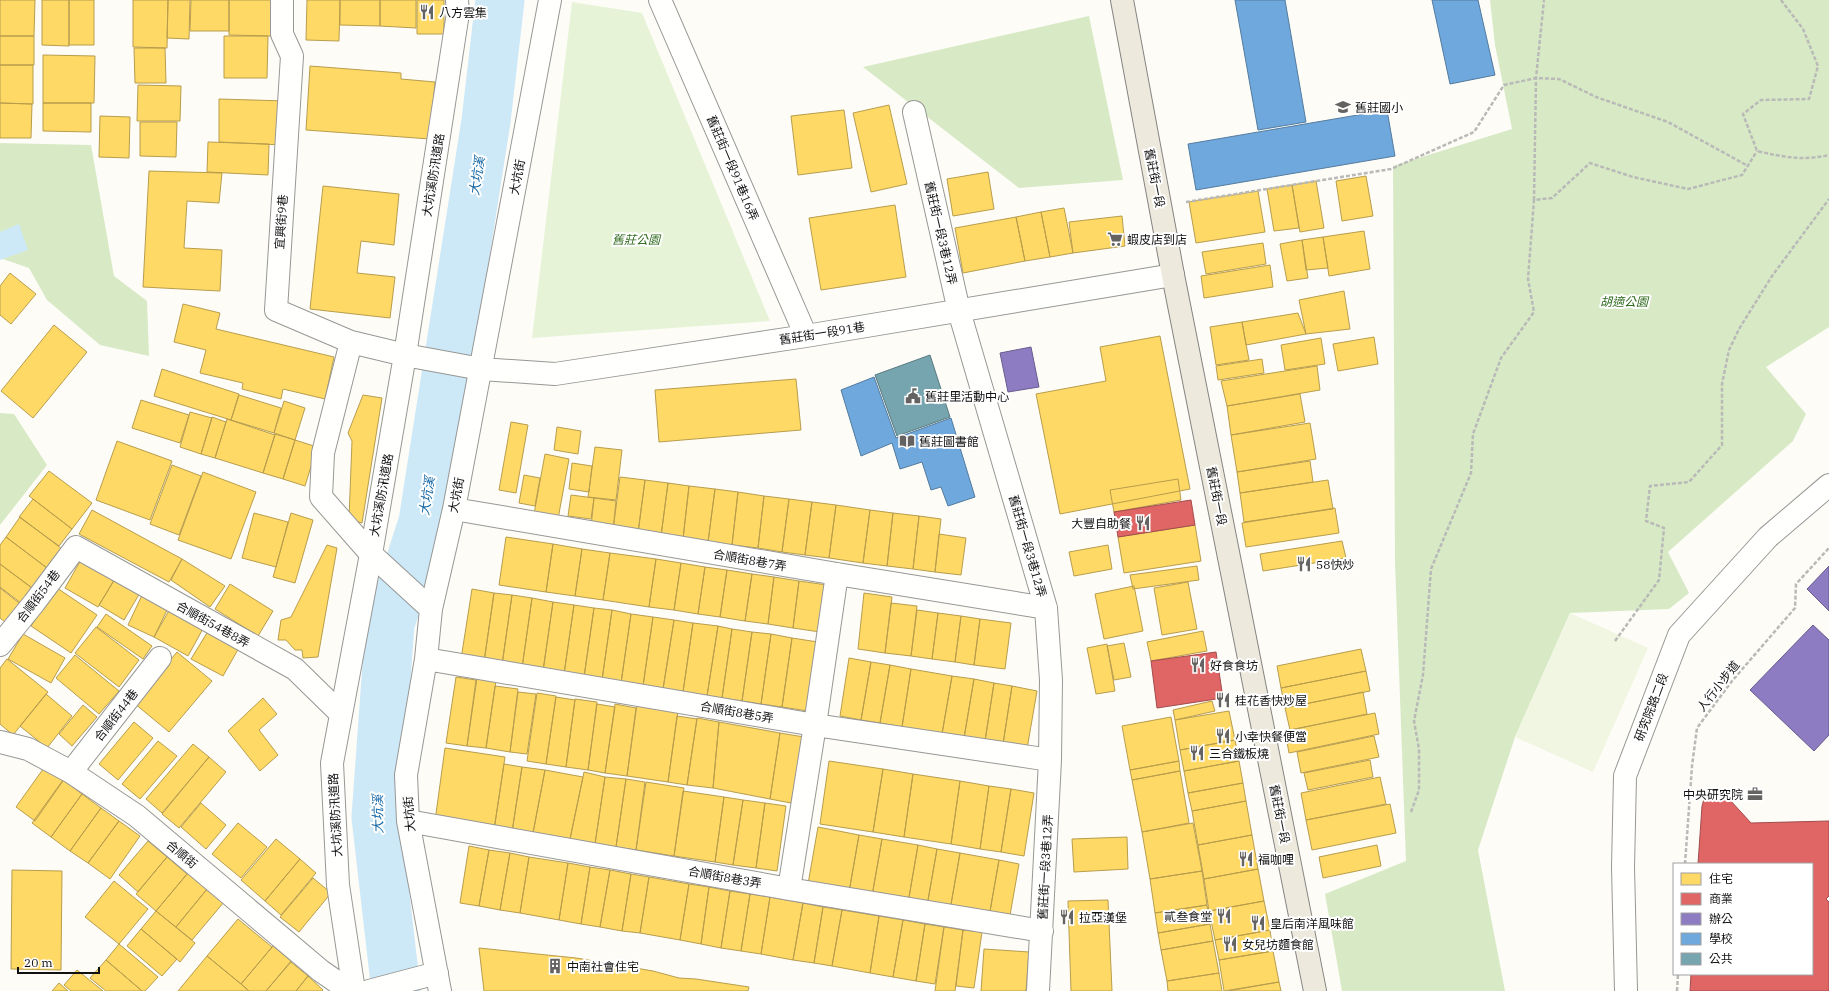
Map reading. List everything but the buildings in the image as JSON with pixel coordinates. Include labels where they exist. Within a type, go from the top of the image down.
[{"type":"main road","name":"舊莊街一段","points":[[1122,0],[1173,275],[1315,991]]},
{"type":"street","name":"宜興街9巷","points":[[282,0],[282,34],[292,56],[276,310],[351,342],[405,355]]},
{"type":"street","name":"大坑溪防汛道路","points":[[354,991],[338,885],[332,763],[371,554],[405,355],[458,13],[457,0]]},
{"type":"street","name":"大坑街","points":[[434,980],[408,821],[406,775],[426,659],[431,610],[454,509],[475,367],[550,0]]},
{"type":"street","name":"舊莊街一段91巷16弄","points":[[660,0],[806,336]]},
{"type":"street","name":"舊莊街一段3巷12弄","points":[[914,112],[959,311],[1046,608],[1051,680],[1050,760],[1038,991]]},
{"type":"street","name":"舊莊街一段91巷","points":[[405,355],[475,367],[555,374],[806,336],[1173,275]]},
{"type":"street","points":[[351,342],[323,453],[321,497],[371,554],[431,610]]},
{"type":"street","name":"研究院路二段","points":[[1626,991],[1623,867],[1625,776],[1679,635],[1768,537],[1829,486]]},
{"type":"street","name":"合順街8巷7弄","points":[[454,509],[1046,608]]},
{"type":"street","name":"合順街54巷","points":[[0,645],[76,547]]},
{"type":"street","name":"合順街54巷8弄","points":[[76,547],[295,669],[341,714]]},
{"type":"street","points":[[789,888],[837,574]]},
{"type":"street","name":"合順街44巷","points":[[71,772],[160,658]]},
{"type":"street","name":"合順街8巷5弄","points":[[426,659],[815,725],[1050,760]]},
{"type":"street","name":"合順街","points":[[0,742],[28,749],[71,772],[137,816],[321,971],[350,991]]},
{"type":"street","name":"合順街8巷3弄","points":[[408,821],[789,888],[1042,930]]},
{"type":"street","points":[[369,991],[434,980]]},
{"type":"path","points":[[1412,812],[1419,790],[1419,749],[1414,721],[1423,675],[1431,569],[1471,473],[1473,434],[1502,358],[1534,312],[1528,279],[1534,200],[1536,78],[1544,0]]},
{"type":"path","points":[[1758,152],[1743,114],[1761,100],[1809,99],[1818,66],[1803,29],[1781,0]]},
{"type":"path","points":[[1160,206],[1391,169],[1474,132],[1504,84],[1536,78],[1559,80],[1596,98],[1668,122],[1748,166]]},
{"type":"path","points":[[1534,200],[1552,198],[1590,163],[1633,177],[1688,189],[1742,175],[1758,152]]},
{"type":"path","points":[[1758,152],[1784,158],[1810,160],[1829,155]]},
{"type":"path","points":[[1614,641],[1659,580],[1664,528],[1646,521],[1650,486],[1689,482],[1722,445],[1722,384],[1729,350],[1739,329],[1772,276],[1829,199]]},
{"type":"path","name":"人行小步道","points":[[1685,863],[1696,728],[1732,681],[1795,608],[1796,584],[1829,548]]},
{"type":"path","points":[[1677,991],[1678,975]]},
{"type":"green space","name":"胡適公園","points":[[1490,0],[1829,0],[1829,327],[1766,367],[1806,414],[1793,441],[1668,552],[1689,593],[1669,609],[1570,613],[1515,737],[1478,850],[1505,991],[1342,991],[1325,894],[1406,861],[1395,562],[1393,166],[1512,129],[1495,45]]},
{"type":"green space","name":"舊莊公園","points":[[572,2],[642,13],[770,321],[532,338]]},
{"type":"green space","points":[[1089,16],[1123,180],[1019,188],[863,67]]},
{"type":"green space","points":[[0,143],[91,145],[114,276],[147,301],[149,356],[100,345],[47,300],[29,268],[0,258]]},
{"type":"green space","points":[[0,413],[14,414],[47,465],[0,525]]},
{"type":"green space","points":[[1570,613],[1648,648],[1593,772],[1515,737]]},
{"type":"water","points":[[19,224],[28,250],[0,260],[0,232]]},
{"type":"waterway","name":"大坑溪","points":[[396,991],[376,817],[390,624],[423,522],[486,121],[500,0]]},
{"type":"place","name":"八方雲集","points":[[427,12]]},
{"type":"place","name":"舊莊國小","points":[[1343,107]]},
{"type":"place","name":"蝦皮店到店","points":[[1115,239]]},
{"type":"place","name":"舊莊里活動中心","points":[[913,396]]},
{"type":"place","name":"舊莊圖書館","points":[[907,441]]},
{"type":"place","name":"大豐自助餐","points":[[1143,523]]},
{"type":"place","name":"58快炒","points":[[1304,564]]},
{"type":"place","name":"好食食坊","points":[[1198,665]]},
{"type":"place","name":"桂花香快炒屋","points":[[1223,700]]},
{"type":"place","name":"小幸快餐便當","points":[[1223,736]]},
{"type":"place","name":"三合鐵板燒","points":[[1197,753]]},
{"type":"place","name":"中央研究院","points":[[1755,794]]},
{"type":"place","name":"福咖哩","points":[[1246,859]]},
{"type":"place","name":"貳叁食堂","points":[[1224,916]]},
{"type":"place","name":"拉亞漢堡","points":[[1067,917]]},
{"type":"place","name":"皇后南洋風味館","points":[[1258,923]]},
{"type":"place","name":"女兒坊麵食館","points":[[1230,944]]},
{"type":"place","name":"中南社會住宅","points":[[555,966]]}]
